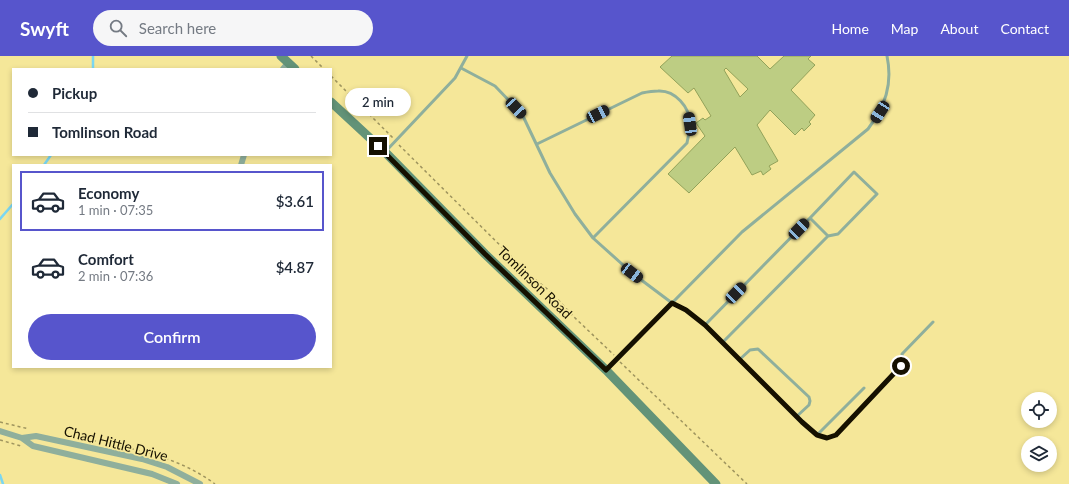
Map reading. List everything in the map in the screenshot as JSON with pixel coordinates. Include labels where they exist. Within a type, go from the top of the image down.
[{"type":"street","points":[[282,56],[289,67]]},
{"type":"street","name":"Tomlinson Road","points":[[332,103],[385,152],[485,254],[606,370],[716,484]]},
{"type":"street","name":"Chad Hittle Drive","points":[[0,431],[22,438],[33,446],[152,474],[177,484]]},
{"type":"street","name":"Chad Hittle Drive","points":[[22,438],[36,436],[142,459],[167,467],[200,484]]},
{"type":"lane","points":[[385,152],[447,87],[461,68],[467,56]]},
{"type":"lane","points":[[606,370],[742,232],[868,129],[880,112],[887,93],[889,77],[887,56]]},
{"type":"lane","points":[[461,68],[495,86],[522,114],[554,180],[575,214],[593,238],[632,273],[672,303],[686,310],[705,325],[796,417],[817,435],[827,438],[836,435],[901,366],[903,360],[902,354],[933,322]]},
{"type":"lane","points":[[537,144],[642,93],[659,90],[669,93],[678,98],[688,111],[690,124],[687,143],[593,238]]},
{"type":"lane","points":[[705,325],[854,172],[877,194],[838,234],[828,236],[722,343]]},
{"type":"lane","points":[[810,218],[828,236]]},
{"type":"lane","points":[[739,360],[750,350],[758,349],[809,397],[810,401],[808,405],[796,417]]},
{"type":"lane","points":[[817,435],[864,388]]},
{"type":"path","points":[[311,56],[323,68]]},
{"type":"path","points":[[332,77],[531,276],[551,292],[574,317],[603,343],[747,484]]},
{"type":"building","points":[[672,56],[757,56],[770,69],[784,56],[811,56],[808,59],[815,65],[791,90],[815,115],[809,122],[811,124],[804,131],[802,128],[795,135],[770,110],[757,125],[778,161],[769,166],[771,169],[763,175],[761,171],[752,175],[735,147],[689,193],[668,174],[705,136],[696,123],[703,118],[705,120],[711,116],[694,88],[688,93],[660,67]],"holes":[[[726,68],[748,89],[740,97],[724,70]]]},
{"type":"waterway","points":[[93,56],[93,68]]},
{"type":"waterway","points":[[45,164],[50,156]]},
{"type":"waterway","points":[[0,219],[12,205]]},
{"type":"waterway","points":[[0,475],[3,484]]},
{"type":"route","points":[[378,146],[485,254],[606,370],[672,303],[686,310],[705,325],[802,422],[817,435],[827,438],[836,435],[901,366]]}]
